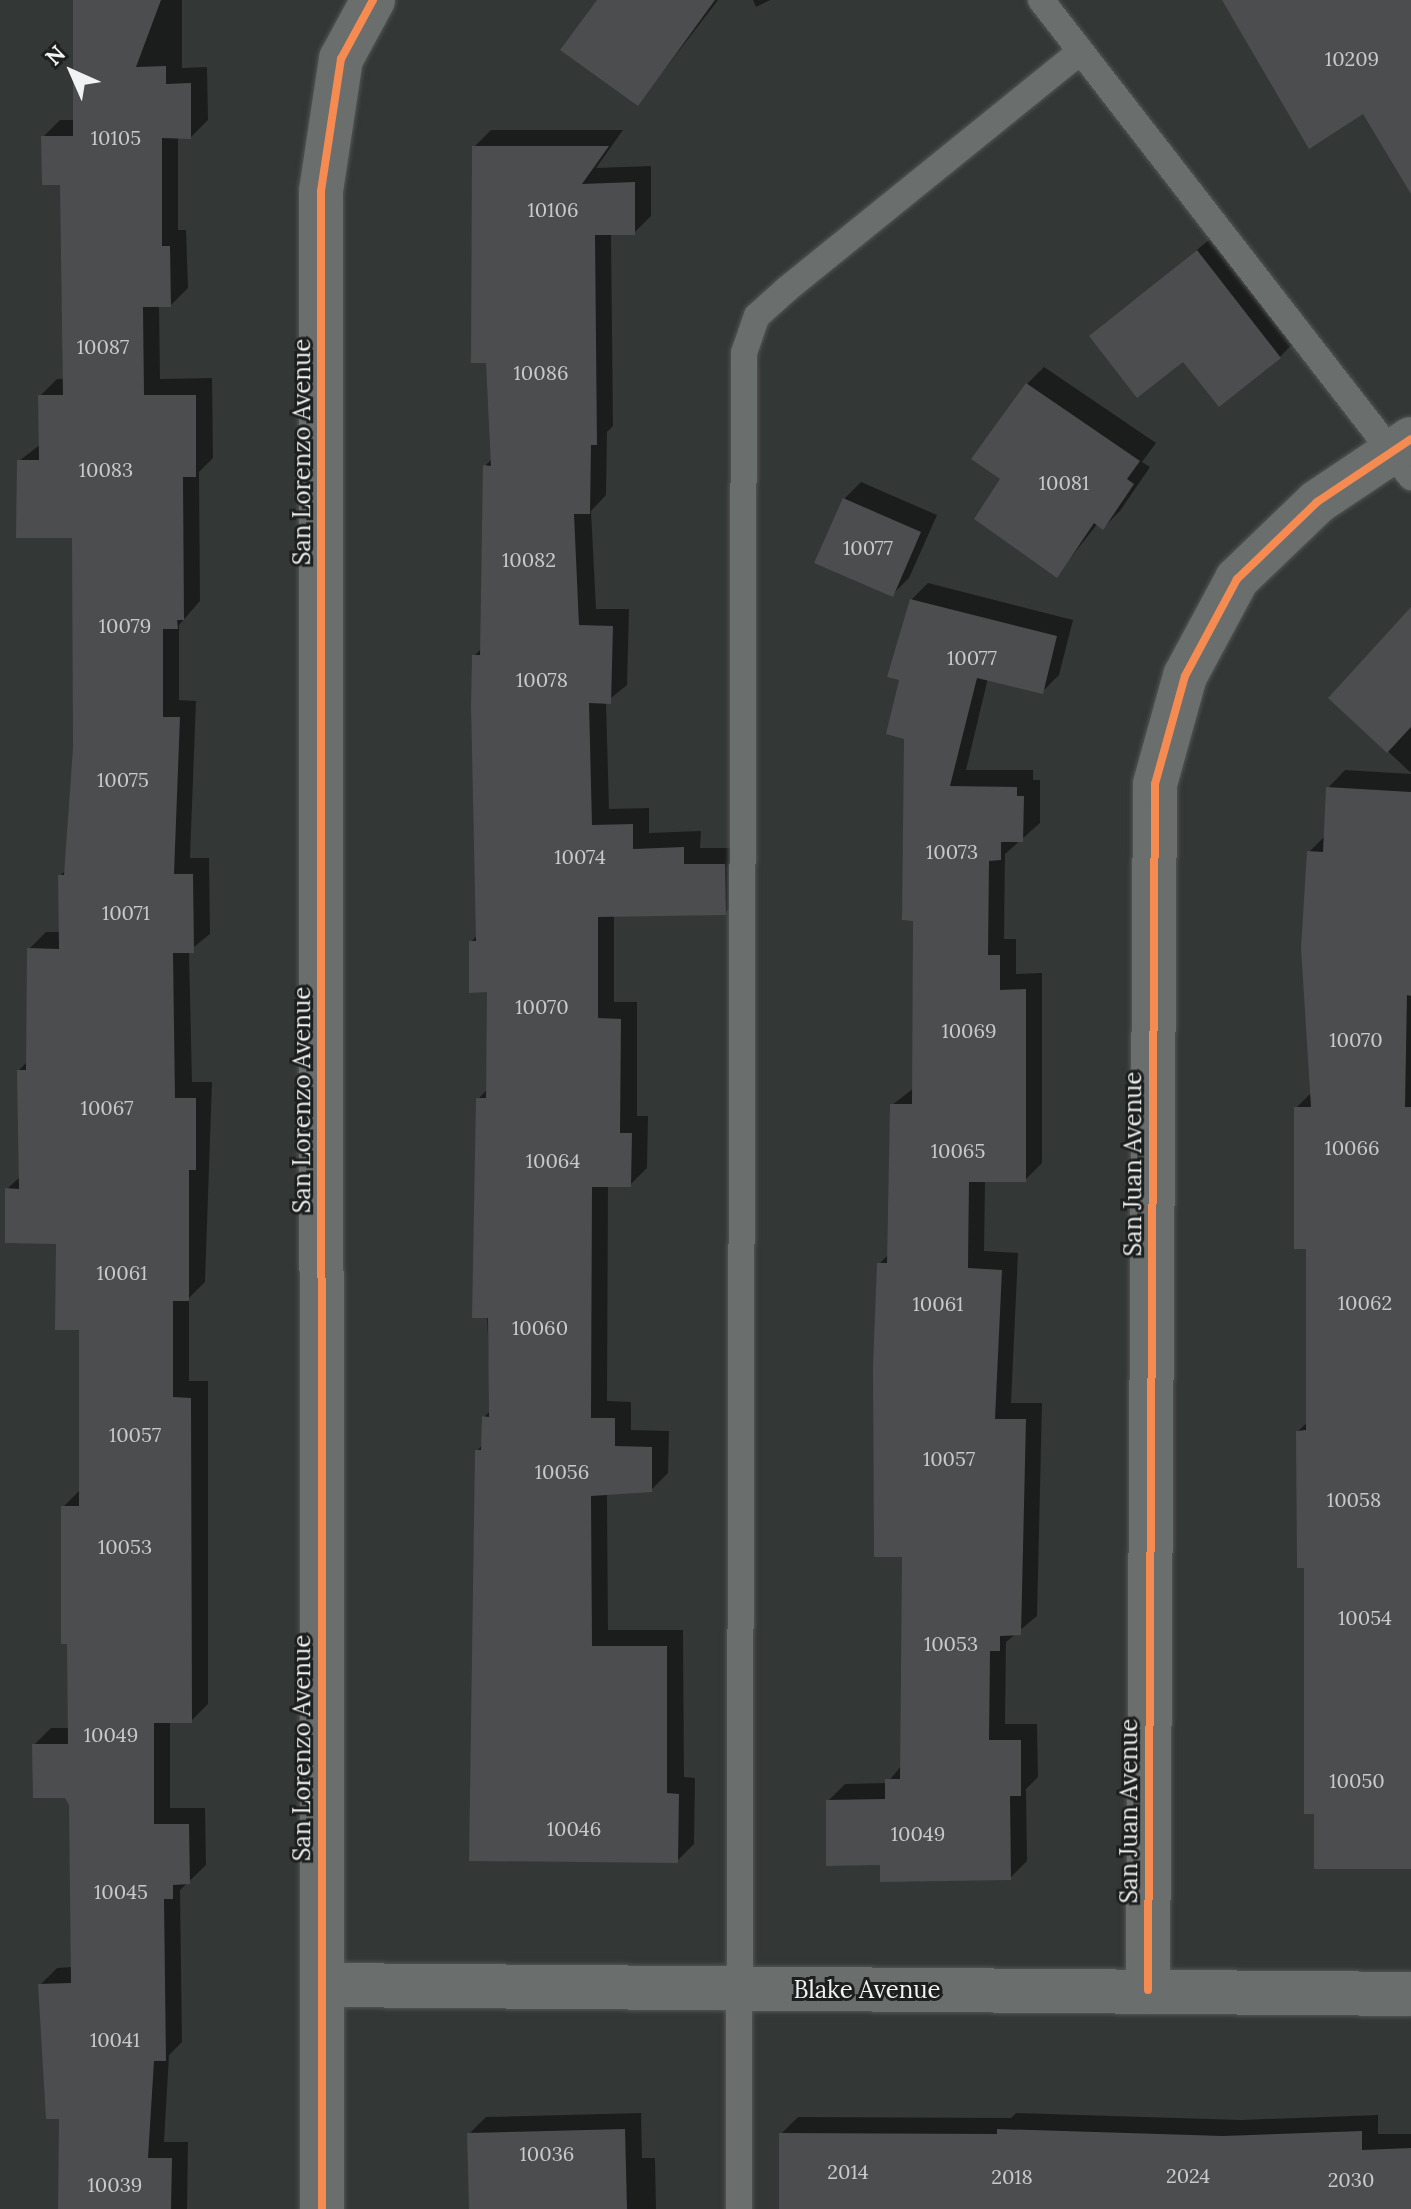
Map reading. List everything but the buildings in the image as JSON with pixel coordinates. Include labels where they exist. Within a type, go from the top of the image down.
[{"type":"street","name":"San Lorenzo Avenue","points":[[322,2209],[321,191],[341,59],[373,0]]},
{"type":"street","name":"San Juan Avenue","points":[[1148,1990],[1155,784],[1185,676],[1237,579],[1317,502],[1404,455]]},
{"type":"street","name":"Blake Avenue","points":[[322,1985],[1411,1994]]},
{"type":"lane","points":[[1041,0],[1404,455]]},
{"type":"lane","points":[[739,2209],[744,353],[757,316],[787,289],[1080,52]]},
{"type":"cycle path","points":[[322,2209],[321,191],[341,59],[373,0]]},
{"type":"cycle path","points":[[1148,1990],[1155,784],[1185,676],[1237,579],[1317,502],[1411,439]]}]
